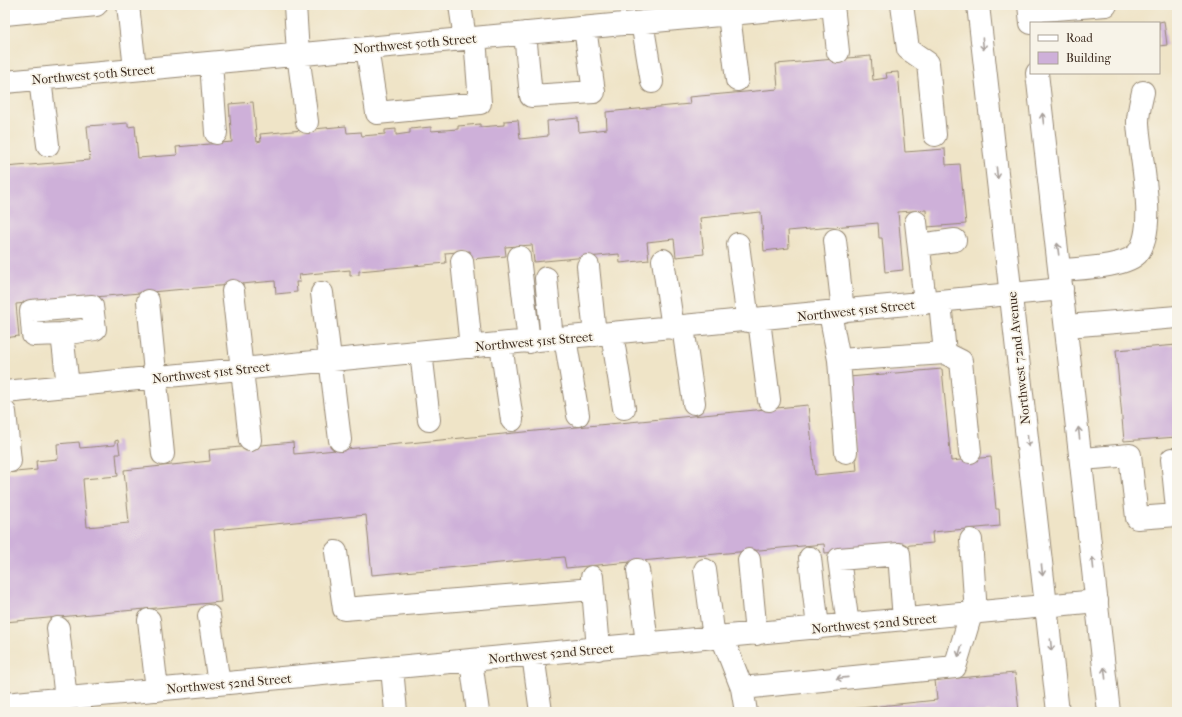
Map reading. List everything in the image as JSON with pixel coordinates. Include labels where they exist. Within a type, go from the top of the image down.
[{"type":"street","points":[[5,14],[96,5]]},
{"type":"street","points":[[128,5],[135,70]]},
{"type":"street","points":[[294,5],[306,122]]},
{"type":"street","points":[[367,48],[377,113],[480,103],[470,38],[460,5]]},
{"type":"street","name":"Northwest 50th Street","points":[[5,82],[585,28],[789,7],[826,5]]},
{"type":"street","points":[[833,5],[838,52]]},
{"type":"street","points":[[902,5],[908,49],[928,64],[935,135]]},
{"type":"street","name":"Northwest 72nd Avenue","points":[[978,5],[1058,712]]},
{"type":"street","points":[[1030,13],[1106,5]]},
{"type":"street","points":[[729,14],[737,80]]},
{"type":"street","points":[[642,22],[652,82]]},
{"type":"street","points":[[525,33],[531,96],[594,92],[585,28]]},
{"type":"street","points":[[211,63],[216,133]]},
{"type":"street","points":[[1037,74],[1098,601],[1109,712]]},
{"type":"street","points":[[40,78],[48,145]]},
{"type":"street","name":"Northwest 51st Street","points":[[5,392],[1011,295],[1061,280],[1093,268],[1118,263],[1136,254],[1146,234],[1147,216],[1138,121],[1143,92]]},
{"type":"street","points":[[916,222],[919,245],[945,353]]},
{"type":"street","points":[[834,240],[839,360],[846,452]]},
{"type":"street","points":[[919,245],[955,240]]},
{"type":"street","points":[[738,244],[769,400]]},
{"type":"street","points":[[519,257],[529,342]]},
{"type":"street","points":[[663,260],[694,402]]},
{"type":"street","points":[[462,261],[471,347]]},
{"type":"street","points":[[588,266],[603,335],[624,408]]},
{"type":"street","points":[[546,278],[558,339],[578,415]]},
{"type":"street","points":[[233,291],[250,440]]},
{"type":"street","points":[[322,293],[340,440]]},
{"type":"street","points":[[148,301],[163,454]]},
{"type":"street","points":[[1067,326],[1177,317]]},
{"type":"street","points":[[62,334],[68,386]]},
{"type":"street","points":[[501,344],[512,420]]},
{"type":"street","points":[[421,352],[429,420]]},
{"type":"street","points":[[839,360],[945,353],[961,361],[970,452]]},
{"type":"street","points":[[5,412],[10,461]]},
{"type":"street","points":[[1082,459],[1130,455],[1137,518],[1177,515]]},
{"type":"street","points":[[1172,459],[1177,509]]},
{"type":"street","points":[[742,688],[955,667],[974,613],[971,540]]},
{"type":"street","points":[[336,552],[344,609],[593,583],[598,649]]},
{"type":"street","points":[[848,625],[840,559],[899,554],[904,620]]},
{"type":"street","points":[[810,558],[818,628]]},
{"type":"street","points":[[749,560],[756,634]]},
{"type":"street","points":[[638,570],[647,644]]},
{"type":"street","points":[[705,570],[718,637],[742,688],[746,712]]},
{"type":"street","name":"Northwest 52nd Street","points":[[15,706],[66,699],[218,684],[1098,601]]},
{"type":"street","points":[[210,616],[218,684]]},
{"type":"street","points":[[149,620],[157,690]]},
{"type":"street","points":[[58,628],[66,699]]},
{"type":"street","points":[[533,655],[541,712]]},
{"type":"street","points":[[471,661],[478,712]]},
{"type":"street","points":[[392,668],[396,712]]},
{"type":"building","points":[[1164,21],[1167,45],[1160,46],[1159,22]]},
{"type":"building","points":[[871,56],[873,80],[887,78],[886,73],[898,72],[905,152],[945,149],[946,165],[960,164],[966,224],[927,227],[926,210],[898,212],[903,270],[885,272],[882,238],[879,238],[878,223],[788,231],[789,248],[764,251],[761,212],[700,218],[704,254],[676,257],[674,239],[647,242],[649,260],[620,263],[619,254],[534,262],[532,245],[505,247],[506,256],[471,259],[470,251],[445,253],[446,263],[359,271],[359,275],[350,276],[350,270],[299,275],[300,282],[296,282],[297,292],[276,294],[275,281],[16,304],[19,336],[5,338],[5,167],[90,160],[87,126],[128,123],[128,127],[135,126],[138,158],[177,155],[176,147],[232,142],[229,104],[253,102],[257,142],[261,141],[260,134],[346,126],[347,133],[361,132],[362,136],[385,134],[385,130],[396,129],[396,135],[410,133],[410,129],[431,127],[431,131],[458,129],[458,126],[480,124],[480,127],[504,125],[504,121],[518,120],[520,139],[548,136],[547,121],[578,118],[579,132],[607,129],[606,112],[690,104],[689,97],[778,89],[776,64]]},
{"type":"building","points":[[1177,345],[1177,437],[1124,441],[1116,350]]},
{"type":"building","points":[[942,369],[951,461],[991,457],[996,509],[999,509],[1000,526],[932,532],[933,543],[825,553],[824,544],[566,568],[564,557],[372,575],[366,515],[214,530],[221,602],[5,622],[5,473],[37,470],[36,461],[58,459],[57,444],[79,442],[80,448],[115,445],[115,441],[118,440],[120,454],[116,454],[118,476],[83,479],[87,527],[129,523],[124,470],[210,461],[209,450],[293,442],[294,454],[808,405],[815,475],[857,471],[849,377]]},
{"type":"building","points":[[1015,673],[1019,712],[821,712],[937,700],[935,680]]}]
